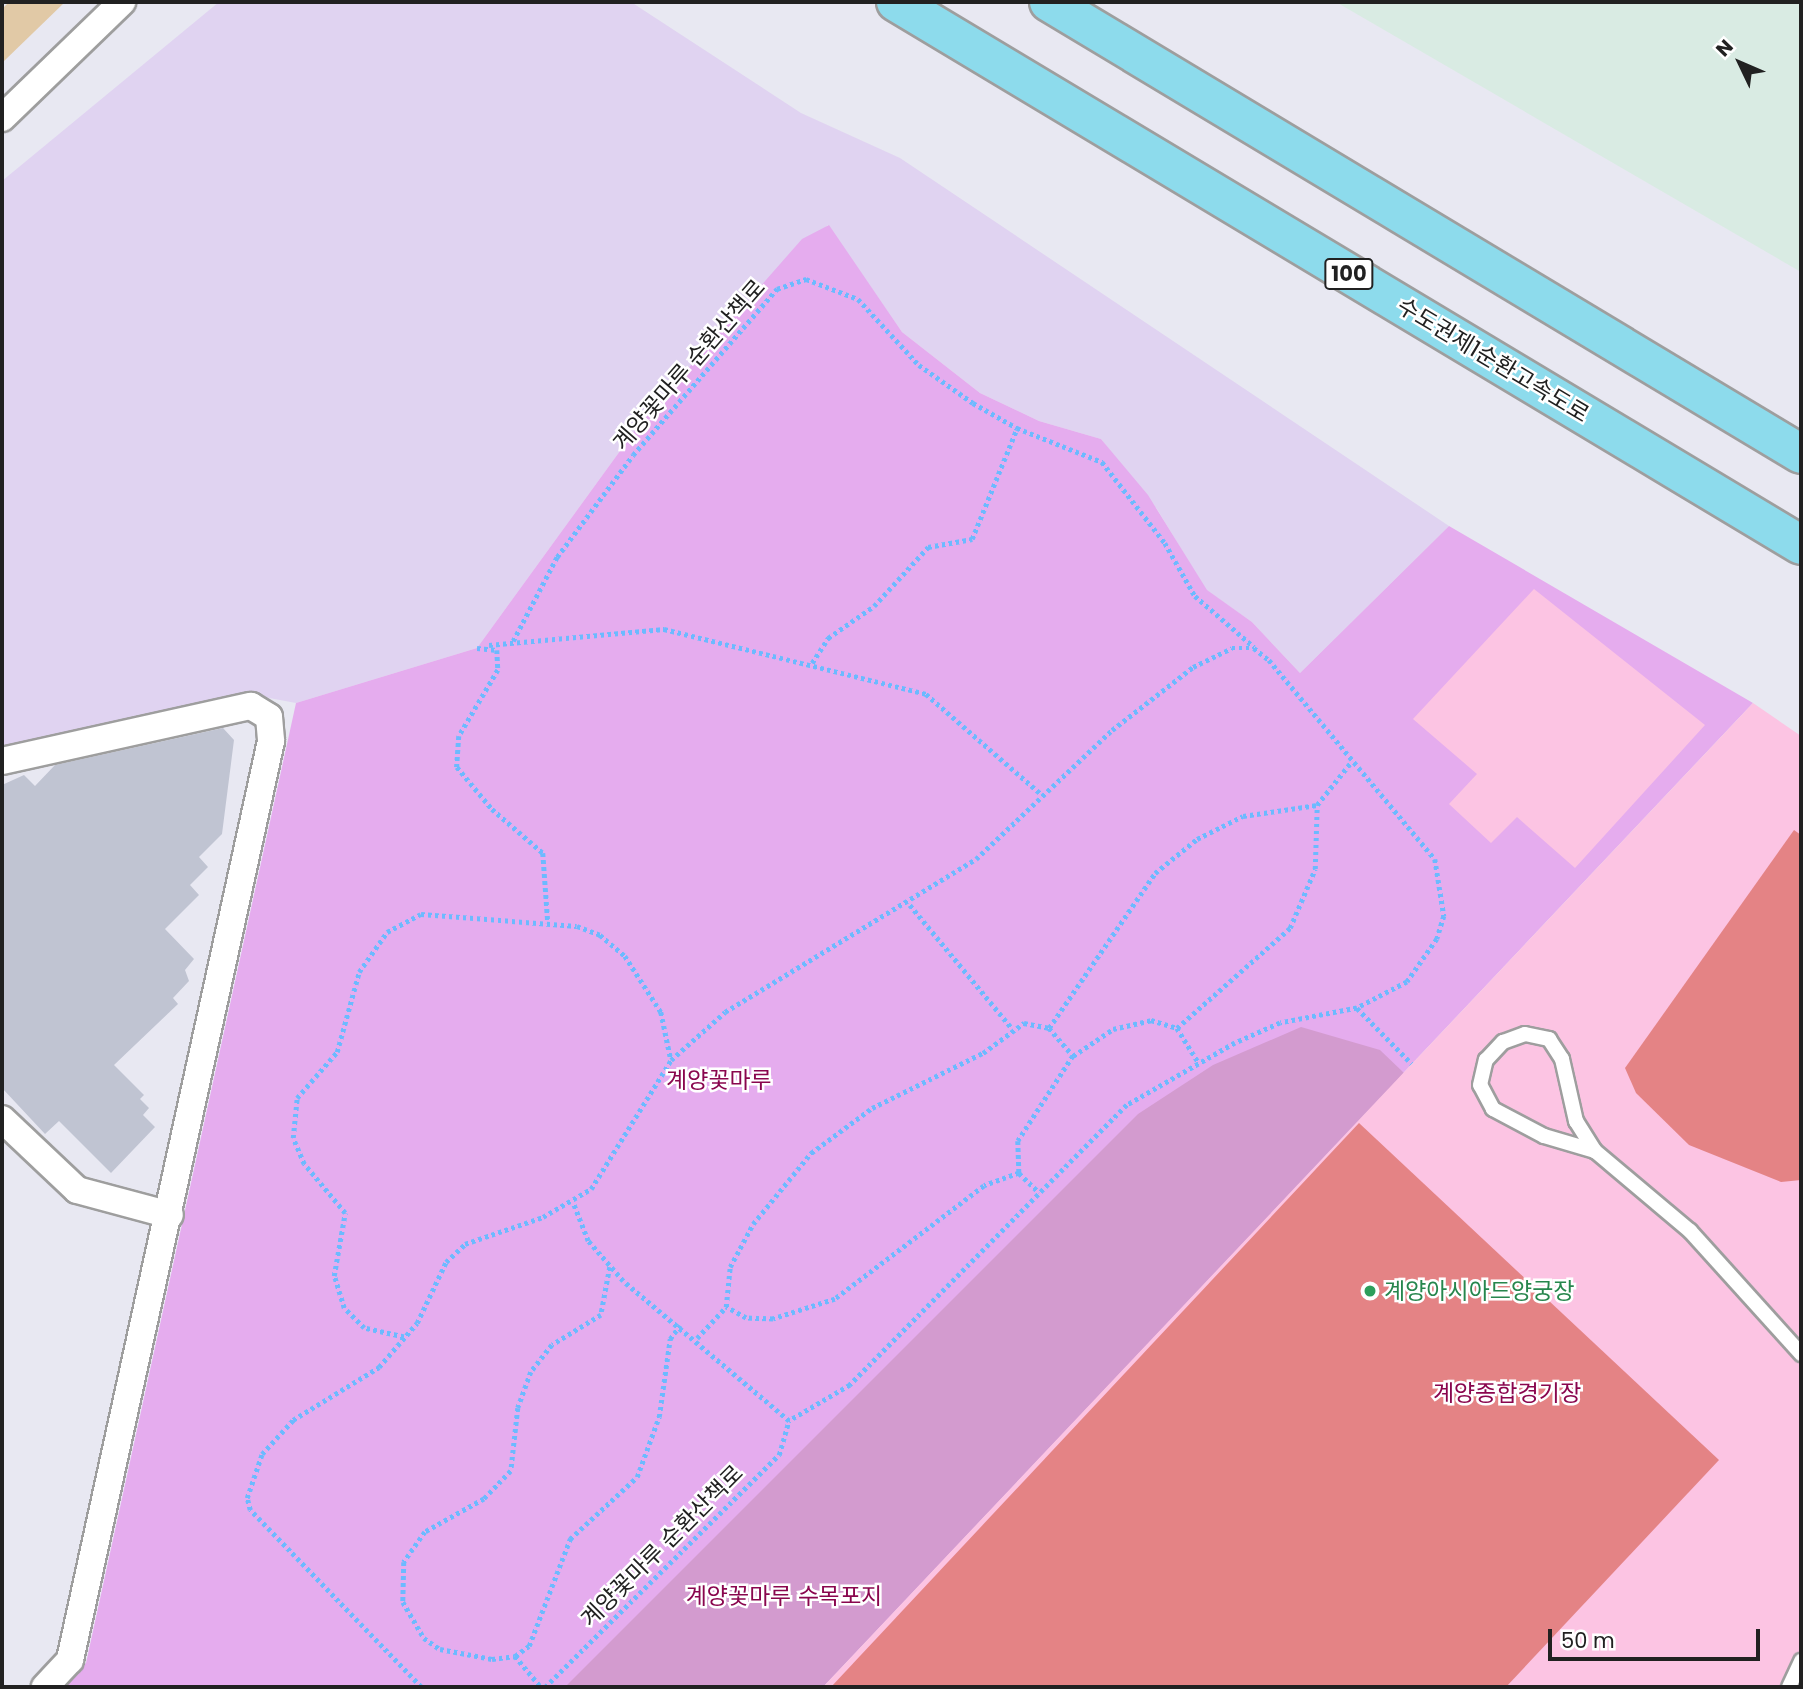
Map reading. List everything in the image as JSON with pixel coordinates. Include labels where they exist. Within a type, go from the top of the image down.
[{"type":"highway","name":"수도권제1순환고속도로","points":[[896,2],[1801,545]]},
{"type":"highway","points":[[1049,2],[1801,454]]},
{"type":"street","points":[[2,118],[122,2]]},
{"type":"street","points":[[2,761],[251,706],[269,717],[271,741],[170,1215],[70,1660],[45,1687]]},
{"type":"street","points":[[2,1119],[77,1190],[170,1215]]},
{"type":"lane","points":[[1595,1151],[1545,1136],[1493,1109],[1480,1085],[1486,1060],[1503,1042],[1525,1034],[1549,1039],[1562,1059],[1576,1121],[1595,1151],[1690,1231],[1801,1354]]},
{"type":"lane","points":[[1789,1687],[1801,1661]]},
{"type":"path","name":"계양꽃마루 순환산책로","points":[[513,641],[581,521],[791,279],[823,282],[858,299],[919,365],[1017,428],[1102,462],[1165,543],[1195,596],[1254,648],[1422,837],[1443,882],[1444,901],[1437,939],[1407,982],[1357,1008],[1280,1023],[1198,1061],[1127,1105],[850,1385],[789,1422],[779,1455],[543,1687],[515,1656],[542,1622],[570,1539],[637,1478],[659,1417],[670,1339],[680,1325]]},
{"type":"path","points":[[812,663],[828,638],[874,606],[928,547],[972,539],[1017,428]]},
{"type":"path","points":[[477,648],[513,641],[664,629],[812,663],[933,697],[1042,795]]},
{"type":"path","points":[[489,645],[497,650],[498,670],[459,736],[455,758],[492,809],[543,853],[548,923]]},
{"type":"path","points":[[421,1687],[250,1510],[247,1498],[262,1454],[276,1436],[353,1388],[405,1337],[446,1262],[465,1244],[573,1203],[603,1173],[671,1060],[751,992],[910,905],[976,859],[1042,795],[1193,667],[1232,648],[1254,648]]},
{"type":"path","points":[[1177,1028],[1290,928],[1315,870],[1317,805],[1352,761]]},
{"type":"path","points":[[1049,1028],[1126,907],[1176,855],[1243,816],[1317,805]]},
{"type":"path","points":[[910,905],[1011,1027]]},
{"type":"path","points":[[405,1337],[364,1328],[344,1308],[334,1276],[345,1213],[296,1150],[297,1098],[346,1034],[351,996],[368,954],[400,922],[421,914],[548,923],[600,935],[625,956],[661,1012],[671,1060]]},
{"type":"path","points":[[1357,1008],[1412,1065]]},
{"type":"path","points":[[1039,1192],[1019,1173],[1018,1141],[1073,1056],[1128,1023],[1151,1020],[1177,1028],[1198,1061]]},
{"type":"path","points":[[697,1338],[726,1307],[730,1268],[753,1224],[811,1153],[882,1102],[983,1052],[1011,1027],[1049,1028],[1073,1056]]},
{"type":"path","points":[[726,1307],[746,1318],[773,1319],[835,1299],[984,1186],[1019,1173]]},
{"type":"path","points":[[573,1203],[588,1241],[610,1268],[697,1338],[789,1422]]},
{"type":"path","points":[[515,1656],[469,1656],[424,1638],[403,1602],[404,1562],[425,1532],[484,1499],[511,1471],[518,1408],[531,1372],[552,1345],[601,1314],[610,1268]]},
{"type":"shaded area","points":[[9,2],[65,2],[2,63],[2,9]]},
{"type":"shaded area","points":[[219,2],[631,2],[801,113],[900,158],[1449,526],[1300,673],[1252,622],[1206,590],[1157,509],[1101,439],[1039,421],[980,393],[902,332],[828,225],[641,422],[477,648],[296,703],[264,697],[2,752],[2,181]]},
{"type":"shaded area","points":[[1336,2],[1801,2],[1801,272]]},
{"type":"green space","name":"계양꽃마루","points":[[829,225],[902,332],[980,393],[1039,421],[1101,439],[1148,495],[1207,590],[1252,622],[1300,673],[1449,526],[1753,703],[823,1687],[64,1687],[86,1663],[296,703],[477,648],[641,422],[802,239]]},
{"type":"green space","points":[[1534,589],[1705,725],[1575,868],[1517,817],[1491,843],[1449,804],[1477,774],[1413,719]]},
{"type":"green space","name":"계양종합경기장","points":[[1753,703],[1801,736],[1801,1687],[823,1687]]},
{"type":"green space","points":[[1794,830],[1801,835],[1801,1180],[1781,1182],[1689,1145],[1636,1093],[1625,1068]]},
{"type":"green space","name":"계양꽃마루 수목포지","points":[[1301,1027],[1380,1050],[1404,1073],[823,1687],[565,1687],[1138,1114],[1213,1065]]},
{"type":"green space","name":"계양아시아드양궁장","points":[[1359,1123],[1719,1460],[1506,1687],[831,1687]]},
{"type":"building","points":[[223,728],[234,740],[222,834],[199,857],[208,867],[190,885],[199,895],[165,929],[194,959],[185,970],[189,981],[173,998],[178,1004],[114,1065],[144,1095],[140,1099],[149,1108],[143,1115],[155,1127],[111,1173],[59,1121],[45,1134],[2,1088],[2,785],[24,775],[35,786],[55,765]]},
{"type":"place","name":"계양아시아드양궁장","points":[[1370,1291]]}]
